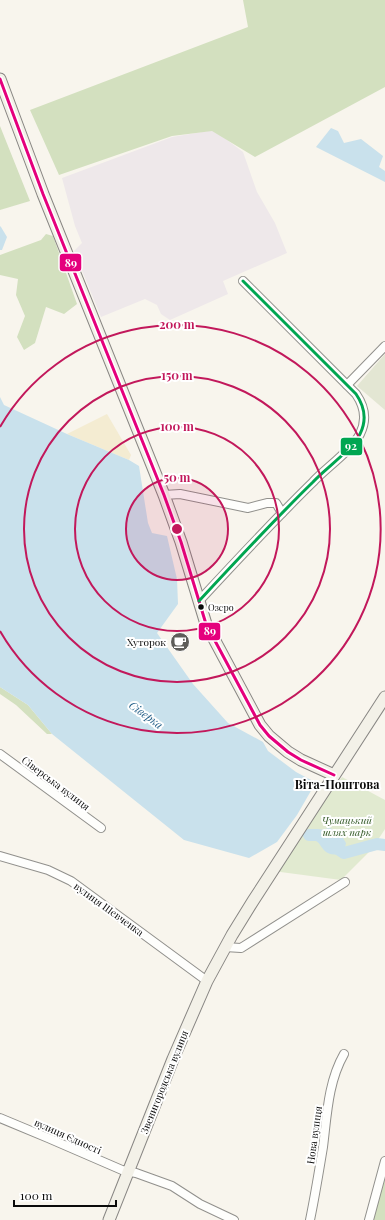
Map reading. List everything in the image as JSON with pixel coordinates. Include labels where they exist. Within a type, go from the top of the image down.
[{"type":"street","points":[[0,79],[29,158],[164,495],[181,542],[203,618],[209,633],[260,725],[269,736],[288,752],[334,775]]},
{"type":"street","points":[[199,601],[320,474],[353,444],[361,433],[365,418],[363,406],[356,394],[243,281]]},
{"type":"street","points":[[347,385],[385,346]]},
{"type":"street","points":[[164,495],[180,494],[248,508],[267,503],[276,503],[282,513]]},
{"type":"street","name":"Звенигородська вулиця","points":[[109,1220],[127,1171],[187,1025],[207,981],[253,900],[385,697]]},
{"type":"street","name":"Сіверська вулиця","points":[[0,754],[101,828]]},
{"type":"street","name":"вулиця Шевченка","points":[[0,856],[48,870],[71,881],[207,981]]},
{"type":"street","points":[[225,947],[241,948],[345,882]]},
{"type":"street","name":"Нова вулиця","points":[[310,1220],[320,1170],[332,1084],[344,1054]]},
{"type":"street","name":"вулиця Єдності","points":[[0,1118],[127,1171]]},
{"type":"street","points":[[369,1220],[385,1161]]},
{"type":"street","points":[[127,1171],[172,1186],[200,1204],[234,1220]]},
{"type":"shaded area","points":[[214,130],[243,152],[257,192],[275,223],[287,253],[223,281],[228,294],[170,320],[161,314],[157,305],[145,299],[101,317],[74,251],[82,243],[75,226],[62,178],[172,137]]},
{"type":"green space","points":[[243,0],[385,0],[385,87],[255,157],[212,131],[172,136],[59,175],[30,110],[248,27]]},
{"type":"green space","points":[[0,126],[30,201],[0,210]]},
{"type":"green space","points":[[46,234],[53,236],[77,304],[64,314],[46,307],[35,343],[24,350],[17,337],[25,316],[16,295],[18,279],[0,275],[0,255],[41,240]]},
{"type":"green space","points":[[385,354],[385,410],[357,386]]},
{"type":"green space","points":[[0,687],[28,705],[52,734],[47,734],[16,705],[0,694]]},
{"type":"green space","name":"Чумацький шлях парк","points":[[342,777],[385,800],[385,829],[372,849],[341,880],[273,871]]},
{"type":"green space","points":[[385,1172],[385,1220],[373,1220]]},
{"type":"sand","points":[[107,414],[131,455],[129,460],[67,434]]},
{"type":"water","points":[[331,128],[338,131],[344,143],[361,139],[383,156],[379,167],[385,171],[385,182],[316,147]]},
{"type":"water","points":[[0,226],[7,237],[2,250],[0,250]]},
{"type":"water","points":[[0,397],[4,405],[129,460],[139,466],[148,523],[152,533],[167,536],[177,579],[178,604],[157,633],[193,684],[228,723],[263,742],[268,751],[296,772],[313,781],[312,789],[297,815],[277,842],[249,858],[184,840],[52,734],[28,705],[0,687]]},
{"type":"water","points":[[330,828],[340,833],[346,843],[344,853],[328,853],[322,848],[317,840],[319,830]]},
{"type":"waterway","name":"Сіверка","points":[[309,835],[318,835],[344,853],[377,844],[385,845]]},
{"type":"transit line","name":"89","points":[[0,79],[43,194],[164,495],[181,542],[206,624],[260,725],[269,736],[288,752],[301,760],[334,775]]},
{"type":"transit line","name":"92","points":[[199,601],[284,511],[351,446],[360,434],[364,424],[363,409],[356,394],[243,281]]},
{"type":"place","name":"Озеро","points":[[201,607]]},
{"type":"place","name":"Хуторок","points":[[180,642]]},
{"type":"district","name":"Віта-Поштова","points":[[337,785]]}]
